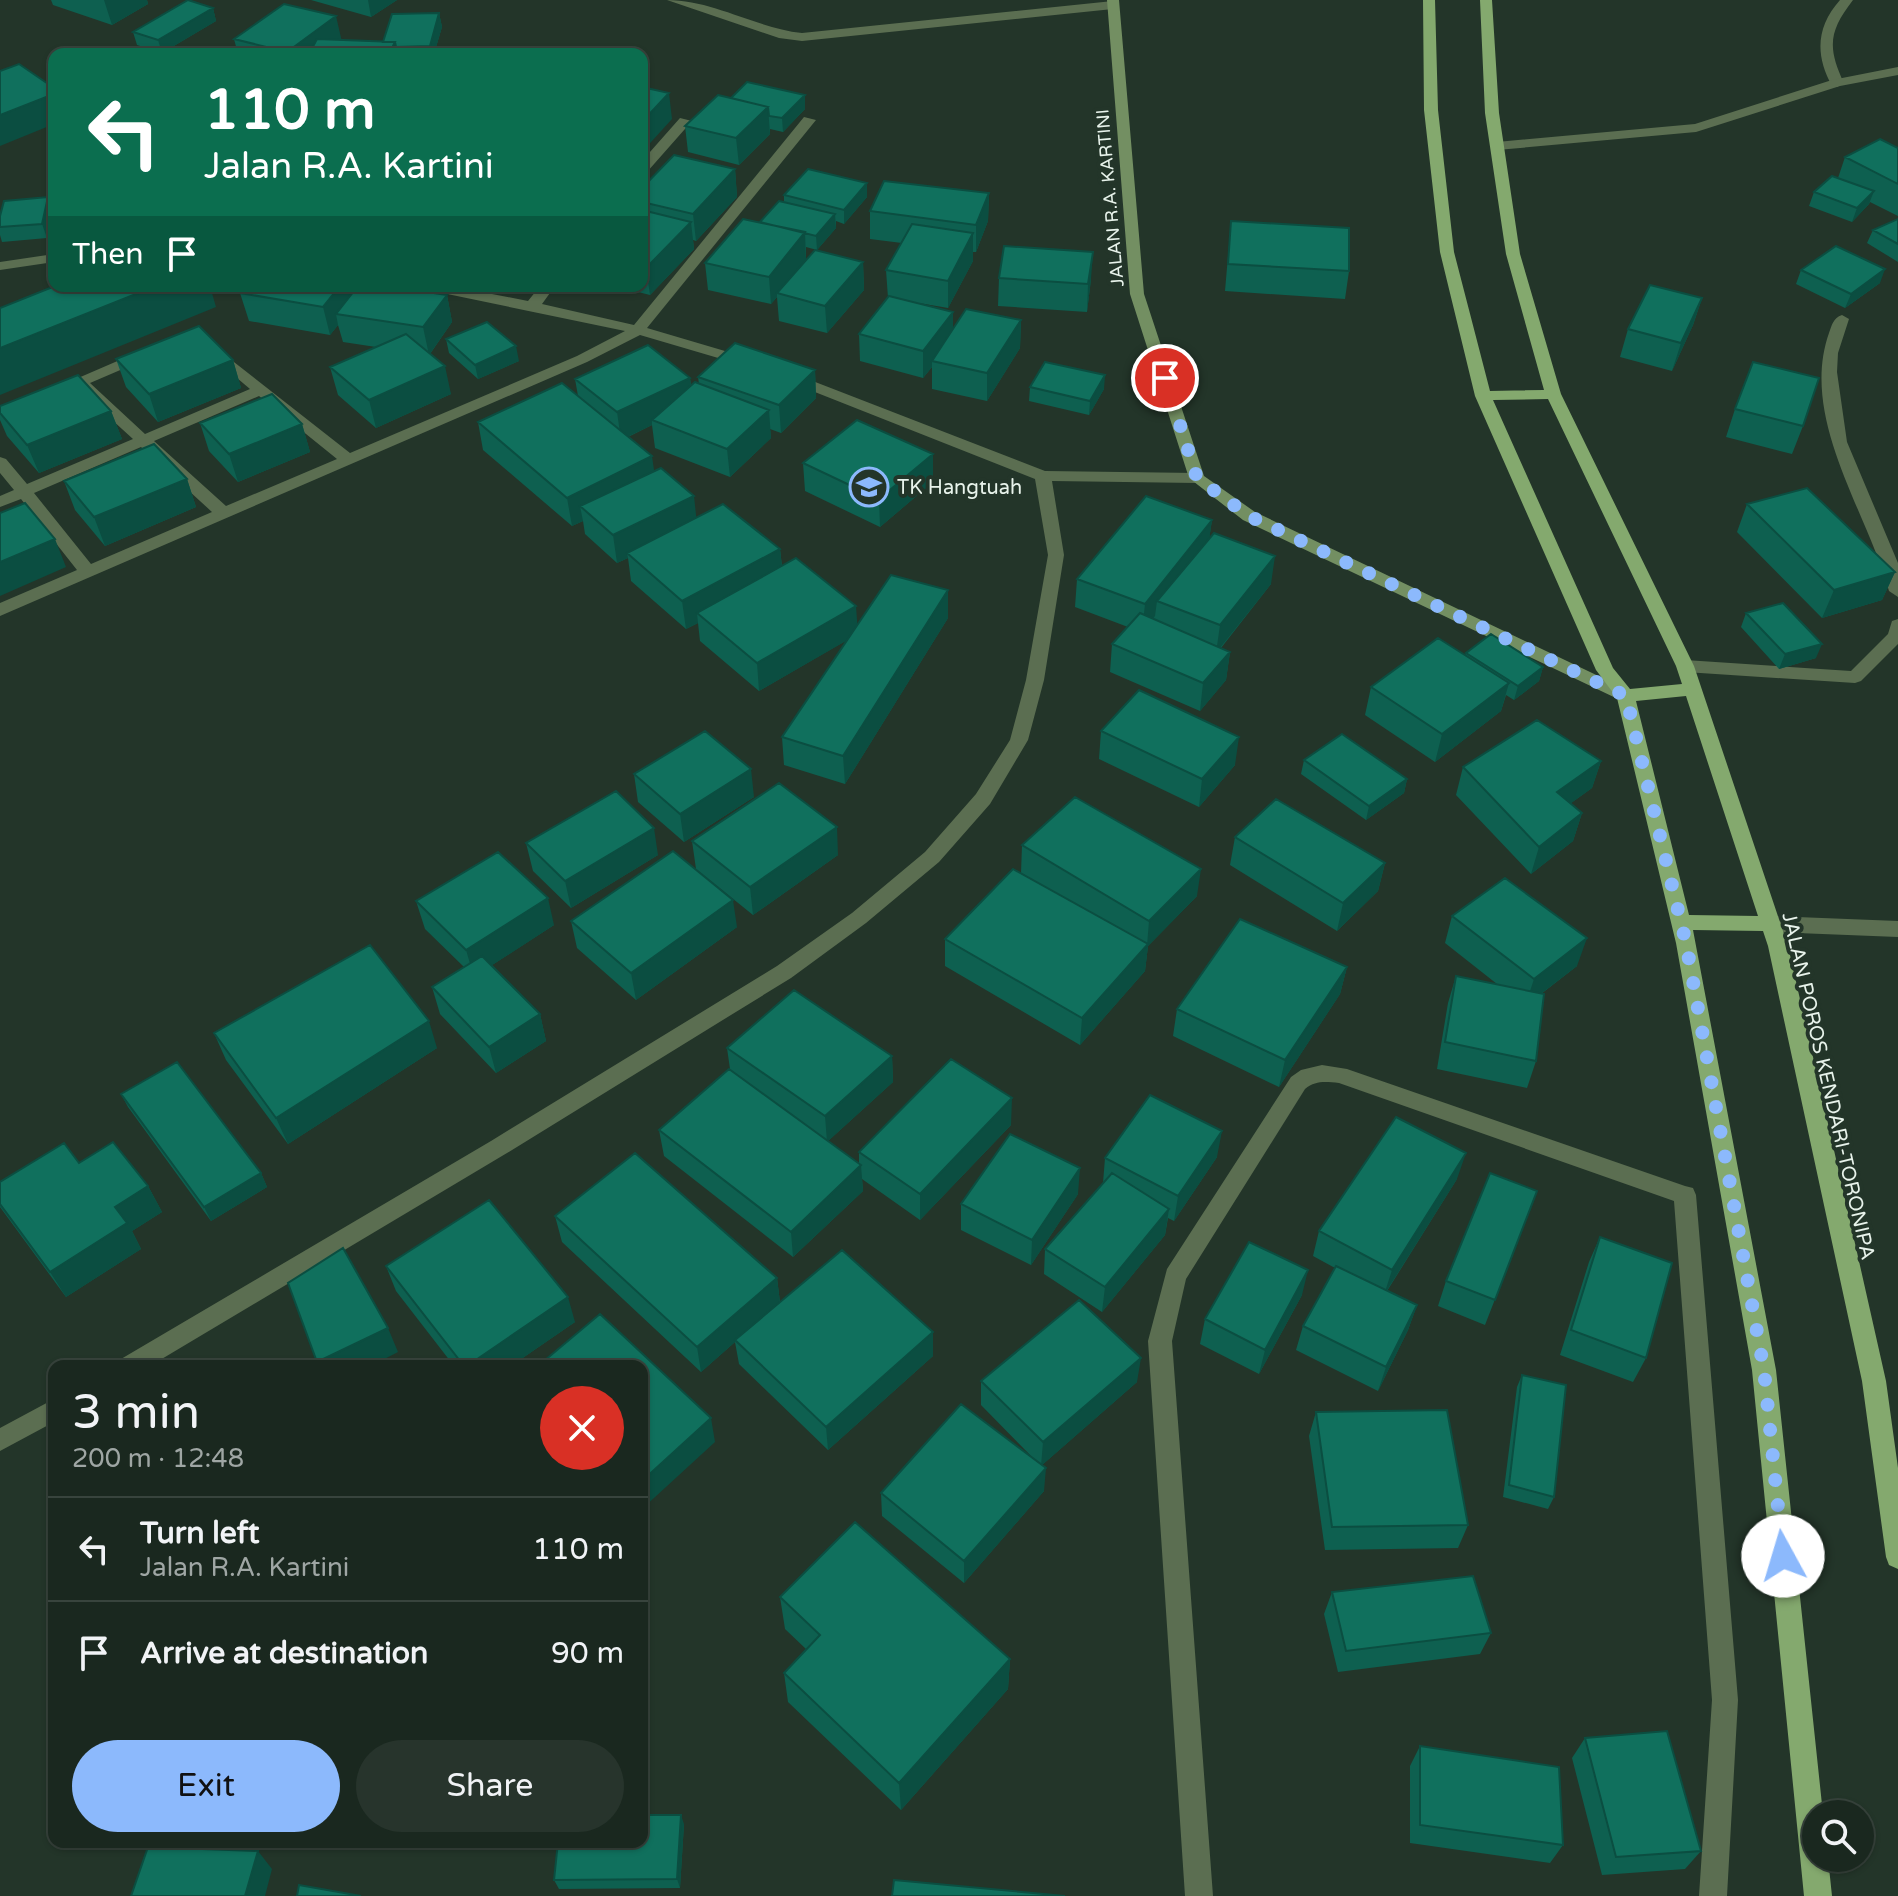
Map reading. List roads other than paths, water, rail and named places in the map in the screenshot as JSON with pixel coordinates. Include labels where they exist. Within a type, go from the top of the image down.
[{"type":"main road","points":[[1429,0],[1431,110],[1447,252],[1483,396],[1605,670],[1626,696],[1680,922],[1764,1370],[1818,1896]]},
{"type":"main road","name":"JALAN POROS KENDARI-TORONIPA","points":[[1486,0],[1497,146],[1513,254],[1553,394],[1685,666],[1770,924],[1874,1381],[1898,1557]]},
{"type":"main road","name":"JALAN R.A. KARTINI","points":[[1113,3],[1137,294],[1197,478]]},
{"type":"main road","points":[[1483,396],[1553,394]]},
{"type":"main road","points":[[1197,478],[1249,516],[1281,533],[1626,696],[1693,689]]},
{"type":"main road","points":[[1680,922],[1770,924]]},
{"type":"street","points":[[673,0],[783,35],[802,37],[1113,3]]},
{"type":"street","points":[[1837,83],[1825,59],[1827,24],[1847,0]]},
{"type":"street","points":[[1497,146],[1696,128],[1837,83],[1898,71]]},
{"type":"street","points":[[0,610],[582,359],[637,331],[809,120]]},
{"type":"street","points":[[648,162],[685,121]]},
{"type":"street","points":[[0,266],[48,259]]},
{"type":"street","points":[[459,292],[679,340],[772,371],[1043,476],[1197,478]]},
{"type":"street","points":[[532,306],[543,292]]},
{"type":"street","points":[[1842,319],[1830,353],[1829,372],[1839,442],[1891,566],[1898,591]]},
{"type":"street","points":[[203,342],[348,460]]},
{"type":"street","points":[[40,398],[152,351]]},
{"type":"street","points":[[80,383],[147,440],[223,513]]},
{"type":"street","points":[[0,502],[260,390]]},
{"type":"street","points":[[0,462],[88,572]]},
{"type":"street","points":[[139,1360],[499,1147],[784,972],[859,918],[932,857],[983,799],[1019,740],[1035,680],[1056,555],[1043,476]]},
{"type":"street","points":[[1685,666],[1855,677],[1896,636],[1898,625]]},
{"type":"street","points":[[1770,924],[1898,929]]},
{"type":"street","points":[[1199,1896],[1160,1341],[1175,1276],[1298,1083],[1309,1073],[1340,1075],[1685,1195],[1725,1700],[1713,1896]]},
{"type":"street","points":[[0,1440],[48,1413]]},
{"type":"place","name":"TK Hangtuah","points":[[869,487]]}]
